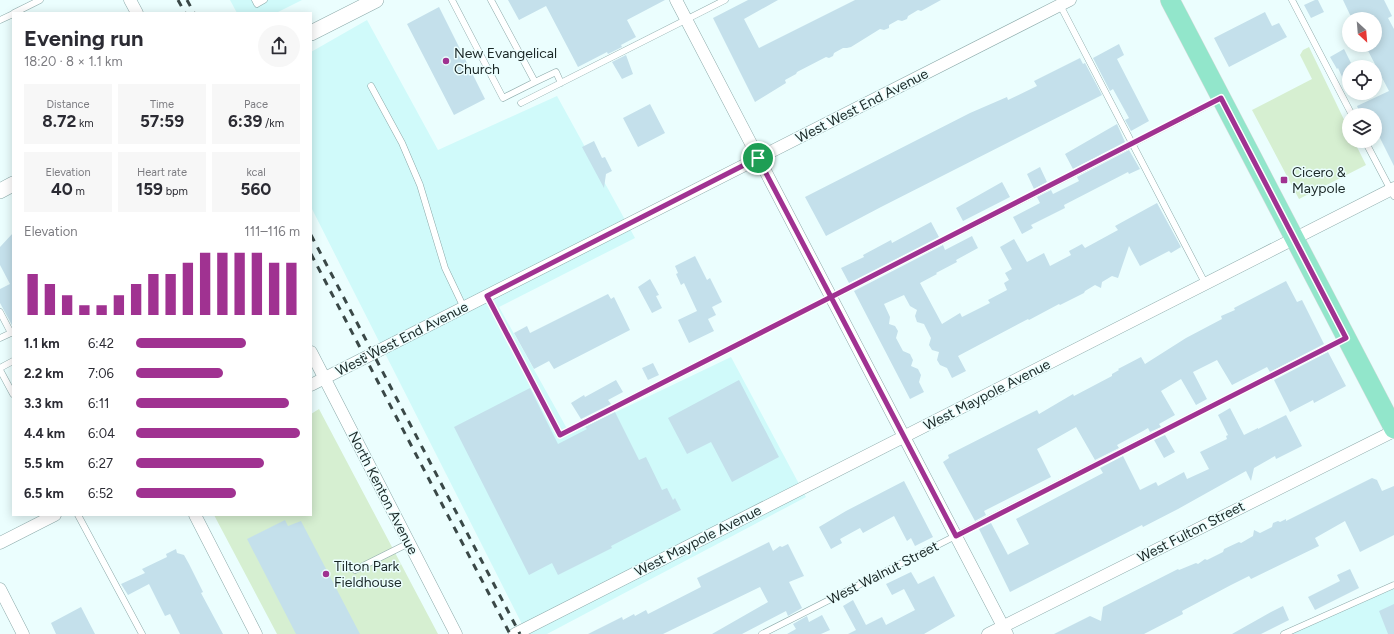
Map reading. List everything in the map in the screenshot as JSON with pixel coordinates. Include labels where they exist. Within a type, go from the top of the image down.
[{"type":"main road","points":[[1170,0],[1394,430]]},
{"type":"street","points":[[130,0],[136,12]]},
{"type":"street","points":[[312,32],[376,0]]},
{"type":"street","points":[[676,0],[1005,630]]},
{"type":"street","name":"West West End Avenue","points":[[312,384],[1065,2]]},
{"type":"street","points":[[0,191],[12,185]]},
{"type":"street","name":"West Maypole Avenue","points":[[515,634],[1294,238],[1393,191]]},
{"type":"street","name":"North Kenton Avenue","points":[[312,354],[456,634]]},
{"type":"street","name":"West Fulton Street","points":[[988,634],[1005,630],[1394,430]]},
{"type":"street","points":[[0,543],[53,516]]},
{"type":"street","points":[[196,516],[254,633]]},
{"type":"street","points":[[0,589],[23,634]]},
{"type":"lane","points":[[16,12],[40,0]]},
{"type":"lane","points":[[255,0],[257,4],[264,0]]},
{"type":"lane","points":[[452,0],[503,98],[556,72],[561,83]]},
{"type":"lane","points":[[491,0],[535,82]]},
{"type":"lane","points":[[521,103],[725,0]]},
{"type":"lane","points":[[1292,0],[1348,108]]},
{"type":"lane","points":[[1065,2],[1133,144],[1206,284]]},
{"type":"lane","points":[[0,20],[12,14]]},
{"type":"lane","points":[[371,86],[402,143],[420,185],[445,268],[464,308]]},
{"type":"lane","points":[[487,296],[560,435],[1221,98]]},
{"type":"lane","points":[[1369,148],[1393,191]]},
{"type":"lane","points":[[0,312],[12,332],[0,338]]},
{"type":"lane","name":"West Walnut Street","points":[[762,634],[1346,338]]},
{"type":"lane","points":[[12,362],[0,369],[12,392]]},
{"type":"lane","points":[[79,516],[142,634]]},
{"type":"lane","points":[[355,570],[409,543]]},
{"type":"lane","points":[[1284,634],[1394,585]]},
{"type":"shaded area","points":[[230,0],[302,0],[278,12],[236,12]]},
{"type":"shaded area","points":[[367,20],[438,150],[557,96],[635,238],[499,307],[570,434],[731,357],[806,497],[547,634],[527,634],[312,209],[312,51]]},
{"type":"shaded area","points":[[1394,585],[1394,634],[1284,634]]},
{"type":"green space","points":[[1309,47],[1342,115],[1342,148],[1358,148],[1366,165],[1299,199],[1252,110],[1312,79],[1300,55],[1303,50]]},
{"type":"green space","name":"Tilton Park Fieldhouse","points":[[319,409],[438,634],[277,634],[215,516],[312,516],[312,413]]},
{"type":"building","points":[[508,0],[665,0],[627,20],[636,37],[621,45],[622,47],[608,54],[607,52],[578,67],[546,6],[519,20]]},
{"type":"building","points":[[748,0],[778,0],[744,19],[759,48],[855,0],[941,0],[921,11],[918,10],[908,16],[907,19],[902,21],[898,20],[889,25],[889,28],[884,30],[880,29],[851,47],[843,48],[829,58],[826,57],[797,72],[785,80],[786,83],[755,102],[713,18]]},
{"type":"building","points":[[1318,0],[1324,12],[1311,18],[1304,5]]},
{"type":"building","points":[[1343,0],[1384,0],[1392,16],[1388,18],[1394,29],[1394,166],[1382,142],[1382,108],[1358,108],[1357,106],[1370,100],[1382,100],[1382,94],[1389,91],[1382,78],[1382,60],[1373,60],[1369,52],[1382,52],[1382,12],[1349,12]]},
{"type":"building","name":"New Evangelical Church","points":[[439,7],[485,99],[454,115],[407,24]]},
{"type":"building","points":[[1265,12],[1272,26],[1279,23],[1287,37],[1229,67],[1214,38]]},
{"type":"building","points":[[1119,44],[1124,55],[1117,59],[1149,121],[1131,131],[1125,120],[1129,118],[1113,89],[1110,91],[1093,58]]},
{"type":"building","points":[[1342,50],[1342,52],[1346,52],[1350,60],[1342,60],[1342,77],[1338,68],[1337,69],[1330,57]]},
{"type":"building","points":[[626,55],[633,74],[622,79],[612,62]]},
{"type":"building","points":[[1080,58],[1083,64],[1085,63],[1102,95],[826,236],[805,197],[970,113],[1007,97],[1008,100],[1037,86],[1034,81]]},
{"type":"building","points":[[650,104],[665,133],[638,147],[623,118]]},
{"type":"building","points":[[1117,124],[1125,142],[1073,169],[1065,154]]},
{"type":"building","points":[[594,141],[602,158],[605,157],[612,171],[606,174],[604,188],[582,147]]},
{"type":"building","points":[[1129,150],[1140,169],[1129,174],[1128,172],[1064,205],[1065,208],[1031,225],[1033,228],[1022,234],[1013,217],[1040,203],[1037,197],[1051,190],[1053,194],[1079,181],[1077,177]]},
{"type":"building","points":[[1040,167],[1047,182],[1034,189],[1027,174]]},
{"type":"building","points":[[1002,182],[1010,197],[963,221],[956,208]]},
{"type":"building","points":[[1157,203],[1181,247],[1171,253],[1169,251],[1140,266],[1129,246],[1118,278],[1112,276],[1102,282],[1101,288],[1095,285],[1084,293],[1029,320],[1028,319],[958,356],[966,371],[952,378],[947,368],[940,365],[937,360],[939,352],[932,350],[929,345],[931,338],[924,324],[917,322],[915,316],[917,310],[910,306],[904,295],[884,304],[890,317],[889,324],[895,326],[898,331],[896,338],[903,351],[910,354],[913,360],[911,366],[918,369],[921,375],[919,382],[924,392],[910,399],[854,291],[943,245],[945,250],[972,236],[978,248],[920,283],[942,324],[960,313],[962,317],[990,303],[988,300],[1007,290],[1004,283],[1009,280],[1005,273],[1012,269],[1000,247],[1014,239],[1027,262],[1044,253],[1050,266],[1071,255],[1069,251],[1082,244],[1085,248],[1118,230],[1115,226]]},
{"type":"building","points":[[931,222],[939,237],[849,283],[841,268],[864,257],[863,255],[891,240],[892,243]]},
{"type":"building","points":[[12,234],[12,325],[0,303],[0,289],[10,284],[0,265],[0,247]]},
{"type":"building","points":[[695,256],[707,280],[710,278],[722,302],[712,307],[716,315],[708,319],[714,331],[689,343],[678,320],[697,311],[684,283],[681,285],[676,274],[678,273],[675,266]]},
{"type":"building","points":[[650,279],[659,295],[656,296],[662,308],[652,313],[638,287]]},
{"type":"building","points":[[1286,281],[1297,302],[1302,300],[1324,344],[1270,372],[1267,367],[1232,385],[1217,360],[1193,372],[1207,399],[1196,405],[1181,379],[1161,391],[1175,415],[1159,424],[1161,427],[1150,432],[1148,428],[1117,445],[1119,448],[1095,460],[1076,427],[1037,449],[1051,477],[984,511],[986,515],[975,521],[943,462],[949,458],[948,455],[1037,410],[1039,414],[1073,394],[1074,396],[1112,376],[1112,374],[1119,370],[1118,369],[1141,357],[1145,364],[1186,338],[1222,319],[1221,316],[1235,310],[1234,308]]},
{"type":"building","points":[[608,294],[611,299],[614,297],[630,330],[554,369],[549,361],[534,369],[514,333],[527,326],[530,333]]},
{"type":"building","points":[[1328,352],[1346,386],[1314,403],[1313,400],[1290,412],[1274,380]]},
{"type":"building","points":[[653,363],[659,375],[648,380],[642,368]]},
{"type":"building","points":[[616,380],[623,392],[608,400],[611,404],[581,419],[571,403],[584,395],[585,397]]},
{"type":"building","points":[[739,380],[779,457],[732,482],[711,442],[687,454],[668,418]]},
{"type":"building","points":[[530,388],[558,444],[587,429],[585,427],[615,412],[639,460],[646,457],[662,490],[667,488],[673,500],[675,498],[681,510],[611,546],[612,548],[558,575],[552,563],[529,575],[454,427]]},
{"type":"building","points":[[1230,408],[1244,435],[1286,415],[1302,446],[1276,459],[1275,456],[1254,468],[1251,481],[1246,471],[1143,527],[1142,525],[1010,592],[979,529],[991,523],[1008,555],[1029,544],[1016,519],[1103,473],[1100,468],[1123,456],[1140,490],[1156,482],[1158,486],[1184,472],[1187,479],[1209,469],[1200,452],[1227,439],[1226,436],[1228,435],[1218,415]]},
{"type":"building","points":[[1165,435],[1175,452],[1164,458],[1154,440]]},
{"type":"building","points":[[1372,478],[1377,480],[1382,491],[1394,486],[1394,535],[1360,552],[1345,521],[1315,538],[1319,546],[1251,579],[1249,576],[1231,585],[1182,611],[1183,614],[1144,634],[1054,634],[1090,616],[1101,621],[1103,607],[1178,569],[1179,570],[1196,563],[1198,564],[1205,559],[1207,560],[1223,552],[1224,549],[1239,542],[1241,543],[1253,536],[1254,530],[1260,533],[1272,527],[1273,523],[1286,519],[1286,521]]},
{"type":"building","points":[[904,481],[933,537],[915,546],[911,538],[907,541],[894,516],[863,533],[860,528],[840,539],[842,543],[831,549],[819,527],[846,511]]},
{"type":"building","name":"Tilton Park Fieldhouse","points":[[285,520],[288,526],[301,521],[360,634],[296,634],[247,539]]},
{"type":"building","points":[[769,542],[773,551],[780,546],[782,547],[788,544],[804,576],[789,582],[802,608],[788,616],[786,611],[742,634],[712,634],[768,602],[760,587],[663,634],[588,634],[622,617],[623,620],[646,610],[648,614],[701,587],[697,578]]},
{"type":"building","points":[[176,549],[177,553],[184,555],[189,564],[203,592],[201,593],[223,634],[180,634],[170,614],[165,616],[149,584],[128,595],[121,584],[145,573],[142,569],[167,557],[166,554]]},
{"type":"building","points":[[1350,569],[1359,588],[1315,610],[1308,597],[1340,581],[1337,575]]},
{"type":"building","points":[[911,572],[918,584],[934,576],[955,616],[924,634],[848,634],[856,630],[843,606],[853,600],[866,625],[882,617],[886,625],[915,610],[904,589],[892,595],[886,584]]},
{"type":"building","points":[[1394,604],[1394,634],[1388,634],[1379,611]]},
{"type":"building","points":[[1283,606],[1289,620],[1261,634],[1232,634],[1271,612]]},
{"type":"building","points":[[81,607],[95,634],[56,634],[51,623]]},
{"type":"building","points":[[822,615],[830,630],[821,634],[787,634],[796,629],[793,624],[807,616],[809,622]]},
{"type":"railway","points":[[178,0],[184,12]]},
{"type":"railway","points":[[187,0],[193,12]]},
{"type":"railway","points":[[312,237],[520,634]]},
{"type":"railway","points":[[312,256],[510,634]]},
{"type":"place","name":"New Evangelical Church","points":[[446,61]]},
{"type":"place","name":"Cicero & Maypole","points":[[1284,180]]},
{"type":"place","name":"Tilton Park Fieldhouse","points":[[326,574]]},
{"type":"route","points":[[758,158],[487,296],[560,435],[831,297],[956,536],[1346,338],[1221,98],[831,297],[758,158]]}]
